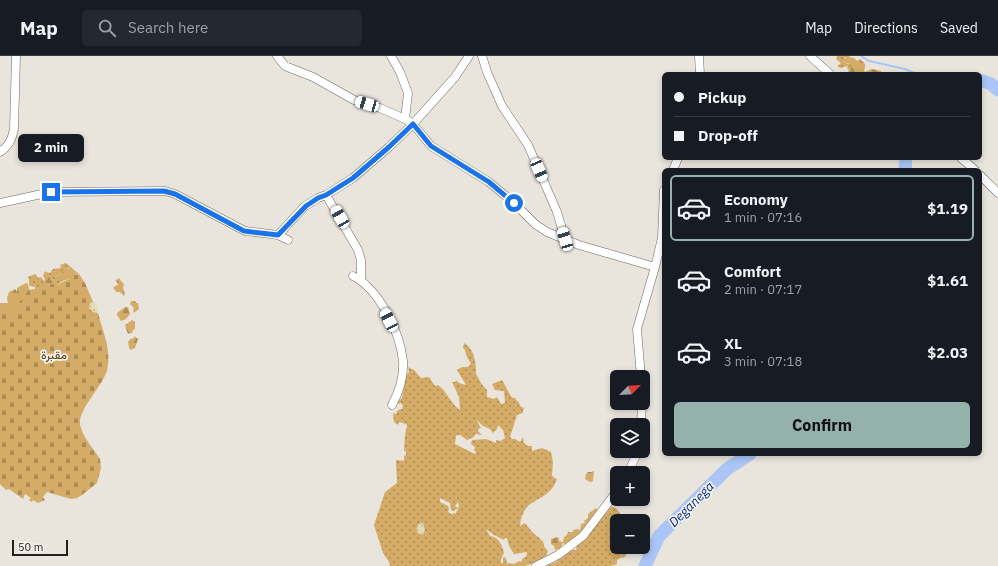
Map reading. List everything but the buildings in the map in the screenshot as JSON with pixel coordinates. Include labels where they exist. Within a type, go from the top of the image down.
[{"type":"street","points":[[0,152],[8,146],[14,129],[16,56]]},
{"type":"street","points":[[276,56],[285,66],[313,77],[354,100],[380,108],[413,124],[431,146],[489,182],[514,203],[534,224],[579,245],[655,267]]},
{"type":"street","points":[[391,56],[400,72],[408,93],[405,119]]},
{"type":"street","points":[[278,235],[306,206],[353,178],[366,168],[413,124],[455,76],[469,56]]},
{"type":"street","points":[[482,56],[491,82],[502,106],[528,145],[557,212],[565,239]]},
{"type":"street","points":[[699,56],[700,72]]},
{"type":"street","points":[[810,56],[828,72]]},
{"type":"street","points":[[963,160],[973,168]]},
{"type":"street","points":[[982,177],[998,193]]},
{"type":"street","points":[[0,203],[51,192],[164,191],[175,194],[244,231],[278,235],[288,240]]},
{"type":"street","points":[[326,195],[358,250],[361,260],[361,280]]},
{"type":"street","points":[[640,370],[637,329],[662,238]]},
{"type":"street","points":[[353,276],[361,280],[376,296],[393,327],[400,348],[403,362],[402,375],[398,394],[392,405]]},
{"type":"street","points":[[536,566],[558,555],[583,536],[610,499]]},
{"type":"green space","points":[[837,56],[850,56],[847,59],[844,57],[844,62],[851,64],[852,72],[848,72],[848,66],[840,68],[837,66],[841,63],[836,59]]},
{"type":"green space","points":[[843,57],[846,59],[848,57],[854,58],[857,61],[860,59],[865,64],[865,72],[851,72],[851,64],[845,63]]},
{"type":"green space","points":[[872,69],[881,72],[865,72]]},
{"type":"green space","points":[[66,263],[79,274],[74,275],[75,272],[67,268],[62,274],[53,271],[54,275],[60,276],[63,281],[57,285],[51,281],[47,272],[50,273],[53,269],[61,268],[60,265]]},
{"type":"green space","points":[[65,268],[74,271],[75,274],[69,279],[62,281],[60,276],[51,274],[53,271],[62,274],[62,271]]},
{"type":"green space","points":[[45,271],[51,276],[50,279],[53,284],[47,285],[44,282],[45,279],[43,276]]},
{"type":"green space","points":[[36,274],[38,278],[41,277],[47,285],[35,290],[35,286],[33,287],[29,285],[29,278],[27,277]]},
{"type":"green space","name":"مقبرة","points":[[79,274],[85,283],[93,302],[90,303],[89,308],[93,312],[98,313],[108,349],[108,363],[105,376],[80,418],[81,429],[100,459],[101,468],[97,483],[77,498],[71,499],[47,492],[43,497],[45,500],[38,503],[33,500],[32,502],[29,500],[31,498],[25,494],[23,499],[9,489],[6,490],[0,484],[0,316],[3,313],[9,314],[13,311],[29,289],[37,289],[53,284],[54,282],[57,285],[69,279],[73,275]]},
{"type":"green space","points":[[119,278],[124,284],[124,296],[120,292],[116,292],[113,288],[118,285],[116,280]]},
{"type":"green space","points":[[26,283],[28,284],[29,289],[13,311],[9,314],[0,316],[0,303],[8,303],[7,298],[9,292],[15,289],[17,292],[17,288]]},
{"type":"green space","points":[[131,301],[138,303],[139,309],[134,313],[134,308],[130,304]]},
{"type":"green space","points":[[125,307],[128,307],[130,314],[126,319],[121,321],[117,313]]},
{"type":"green space","points":[[132,320],[135,322],[135,329],[132,333],[128,334],[125,325]]},
{"type":"green space","points":[[134,336],[138,339],[135,348],[131,350],[128,342],[130,339],[134,338]]},
{"type":"green space","points":[[464,343],[473,353],[476,374],[487,390],[487,397],[494,399],[497,397],[501,404],[505,403],[504,391],[495,390],[492,384],[502,380],[512,398],[515,398],[521,407],[525,408],[523,409],[523,413],[517,415],[510,437],[520,442],[523,437],[524,443],[528,446],[532,446],[532,451],[542,448],[551,452],[553,462],[552,475],[557,479],[548,493],[526,509],[522,516],[520,526],[525,523],[533,533],[542,540],[537,542],[540,547],[546,548],[548,552],[546,554],[547,556],[544,556],[544,558],[528,565],[523,558],[526,557],[527,552],[514,554],[509,546],[507,538],[504,540],[486,529],[490,536],[496,538],[501,544],[504,553],[501,563],[503,563],[503,558],[505,557],[507,561],[506,566],[390,566],[383,553],[374,525],[385,492],[397,483],[396,460],[404,461],[404,456],[406,455],[404,450],[407,426],[406,424],[399,422],[398,425],[394,422],[393,413],[396,414],[398,410],[402,409],[403,406],[401,403],[397,404],[397,402],[402,398],[406,375],[409,372],[408,367],[414,370],[421,378],[429,377],[435,386],[438,385],[444,390],[460,410],[459,397],[452,382],[455,382],[456,380],[459,383],[466,385],[457,370],[462,367],[468,367],[471,364],[463,348]],"holes":[[[477,421],[490,429],[493,433],[497,429],[498,425],[503,430],[505,438],[501,441],[496,440],[496,443],[486,439],[472,440],[471,444],[475,447],[475,454],[455,444],[457,435],[460,435],[467,440],[474,437],[475,434],[482,435],[478,431],[478,429],[481,428]],[[440,498],[450,503],[451,510],[453,511],[458,508],[455,506],[458,502],[459,506],[456,513],[451,514],[448,512],[448,506],[440,502]]]},
{"type":"green space","points":[[594,471],[593,481],[591,482],[585,479],[588,472]]},
{"type":"green space","points":[[611,507],[618,510],[620,514],[610,514],[610,554],[626,554],[624,558],[622,557],[617,560],[617,564],[611,566],[546,566],[556,562],[570,549],[576,550],[577,545]]},
{"type":"green space","points":[[596,508],[598,511],[593,514],[595,516],[586,525],[587,526],[583,531],[581,531],[566,545],[563,543],[560,549],[555,550],[554,546],[551,544],[551,539],[557,537],[559,538],[559,541],[563,542],[564,537],[568,532],[573,532],[573,530],[577,529],[580,530],[581,524],[585,524],[584,521],[588,518],[588,514]]},
{"type":"green space","points":[[538,540],[543,541],[545,549],[540,547],[538,549],[535,546]]},
{"type":"green space","points":[[523,558],[528,565],[506,566],[505,564],[514,564],[519,561],[521,562]]},
{"type":"sand","points":[[92,302],[97,305],[98,313],[93,312],[89,308],[90,303]]},
{"type":"sand","points":[[423,523],[425,530],[423,535],[419,534],[417,529],[419,524]]},
{"type":"waterway","points":[[861,56],[869,61],[912,72]]},
{"type":"waterway","name":"Deganega","points":[[982,81],[991,84],[998,90]]},
{"type":"waterway","name":"Deganega","points":[[905,168],[906,160]]},
{"type":"waterway","name":"Deganega","points":[[645,566],[659,536],[727,469],[747,456]]},
{"type":"route","points":[[51,192],[164,191],[188,200],[244,231],[278,235],[306,206],[353,178],[366,168],[413,124],[431,146],[489,182],[514,203]]}]
